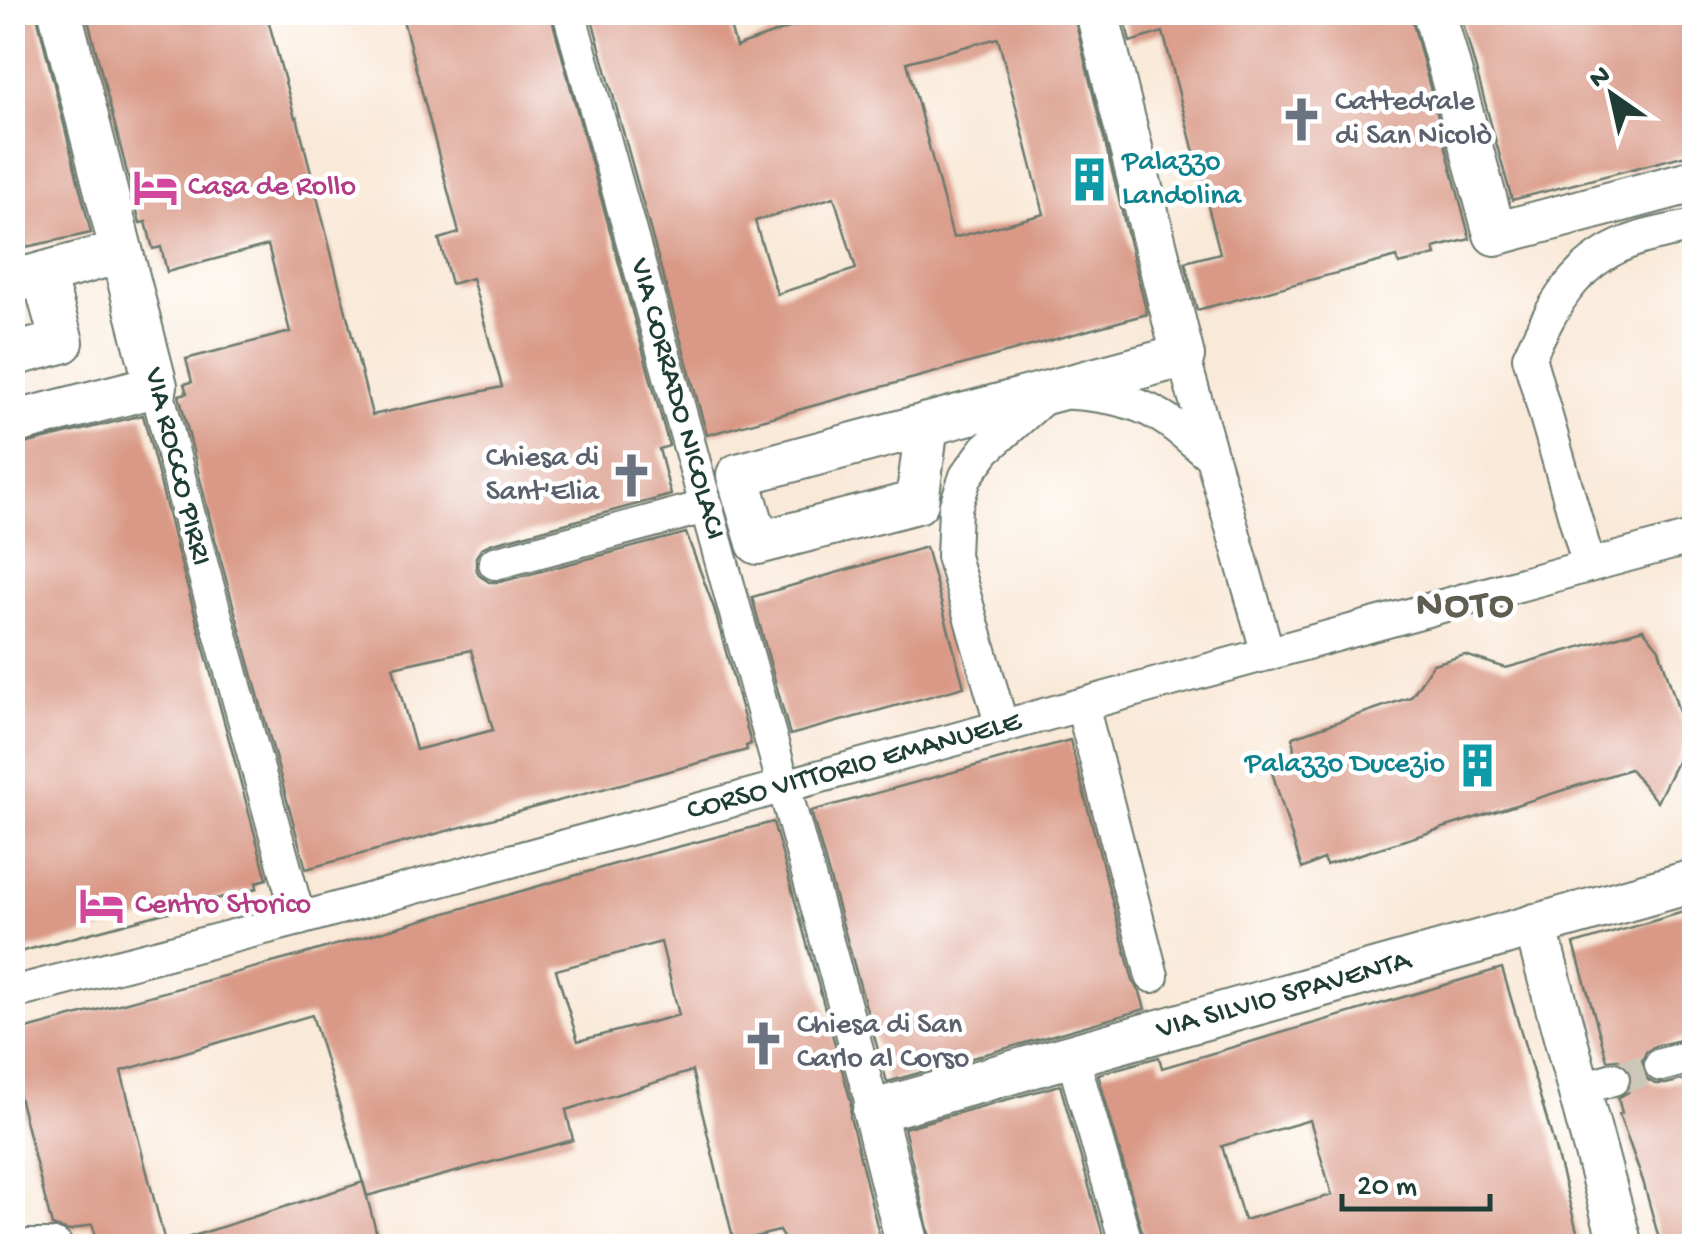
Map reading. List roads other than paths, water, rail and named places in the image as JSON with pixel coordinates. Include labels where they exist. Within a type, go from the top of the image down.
[{"type":"street","name":"VIA ROCCO PIRRI","points":[[60,12],[201,563],[299,919]]},
{"type":"street","name":"VIA CORRADO NICOLACI","points":[[568,12],[874,1111]]},
{"type":"street","points":[[1098,12],[1182,356],[1268,654]]},
{"type":"street","points":[[1434,12],[1495,234],[1694,180]]},
{"type":"street","points":[[1589,566],[1529,357],[1550,312],[1582,269],[1628,242],[1694,226]]},
{"type":"street","points":[[1660,234],[1694,244]]},
{"type":"street","points":[[12,355],[62,342],[28,278],[121,252]]},
{"type":"street","points":[[927,424],[1182,356]]},
{"type":"street","points":[[12,423],[156,386]]},
{"type":"street","points":[[1002,726],[954,556],[955,508],[966,476],[986,449],[1051,391],[1129,402],[1162,416],[1211,456]]},
{"type":"street","points":[[494,563],[706,507]]},
{"type":"street","name":"CORSO VITTORIO EMANUELE","points":[[12,993],[299,919],[1694,537]]},
{"type":"street","points":[[1082,704],[1152,976]]},
{"type":"street","name":"VIA SILVIO SPAVENTA","points":[[874,1111],[1694,880]]},
{"type":"street","points":[[1535,925],[1596,1084],[1621,1246]]},
{"type":"street","points":[[1072,1055],[1127,1246]]},
{"type":"street","points":[[1661,1066],[1694,1056]]},
{"type":"street","points":[[874,1111],[908,1246]]},
{"type":"street","points":[[28,1246],[56,1246]]},
{"type":"tunnel","points":[[1613,1079],[1661,1065]]},
{"type":"place","name":"Cattedrale di San Nicolò","points":[[1302,120]]},
{"type":"place","name":"Palazzo Landolina","points":[[1089,180]]},
{"type":"place","name":"Casa de Rollo","points":[[155,188]]},
{"type":"place","name":"Chiesa di Sant'Elia","points":[[632,476]]},
{"type":"place","name":"Palazzo Ducezio","points":[[1478,765]]},
{"type":"place","name":"Centro Storico","points":[[102,906]]},
{"type":"place","name":"Chiesa di San Carlo al Corso","points":[[764,1043]]},
{"type":"district","name":"NOTO","points":[[1466,607]]}]
